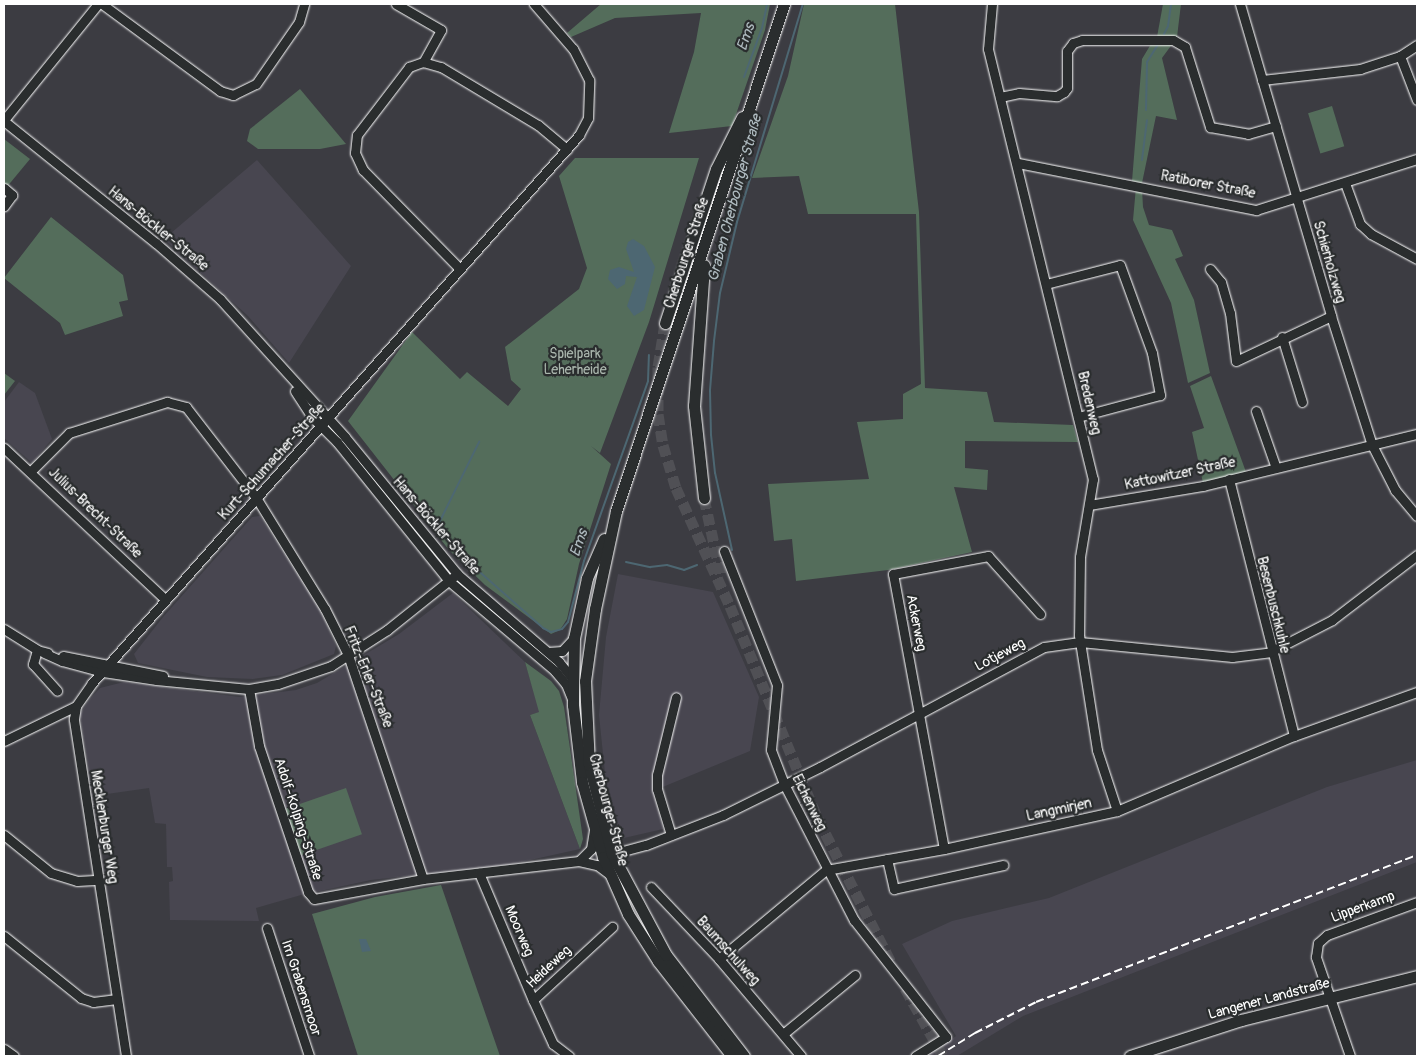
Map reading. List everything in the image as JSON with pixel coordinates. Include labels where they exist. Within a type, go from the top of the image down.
[{"type":"main road","name":"Cherbourger Straße","points":[[572,678],[574,638],[587,578],[616,511],[784,4]]},
{"type":"main road","points":[[665,323],[716,169],[757,87]]},
{"type":"main road","points":[[704,498],[697,452],[694,386],[709,234]]},
{"type":"main road","name":"Cherbourger Straße","points":[[616,511],[596,600],[586,672],[579,704],[578,762],[594,830],[607,855],[661,948],[744,1056]]},
{"type":"main road","points":[[579,704],[572,678],[586,672]]},
{"type":"main road","name":"Cherbourger Straße","points":[[579,704],[609,874],[642,938],[732,1056]]},
{"type":"main road","name":"Langener Landstraße","points":[[1130,1056],[1235,1022],[1417,976]]},
{"type":"street","points":[[4,120],[98,4]]},
{"type":"street","points":[[102,4],[220,91],[233,95],[243,93],[256,84],[299,22],[304,4]]},
{"type":"street","points":[[396,4],[441,30],[423,62]]},
{"type":"street","name":"Kurt-Schumacher-Straße","points":[[106,669],[323,427],[567,149],[588,118],[589,80],[573,49],[534,4]]},
{"type":"street","name":"Bredenweg","points":[[992,4],[988,49],[1018,163],[1093,479],[1080,557],[1080,642],[1097,750],[1117,811]]},
{"type":"street","name":"Schierholzweg","points":[[1240,4],[1330,316],[1372,446],[1395,490],[1417,516]]},
{"type":"street","points":[[1000,97],[1019,93],[1057,96],[1064,92],[1067,88],[1067,51],[1073,43],[1082,40],[1173,40],[1185,47],[1210,127],[1248,134],[1276,126]]},
{"type":"street","points":[[1262,80],[1360,69],[1400,56],[1417,46]]},
{"type":"street","points":[[1400,56],[1417,100]]},
{"type":"street","points":[[460,269],[363,170],[355,153],[358,135],[409,67],[423,62],[441,67],[538,125],[567,149]]},
{"type":"street","name":"Hans-Böckler-Straße","points":[[4,120],[192,273],[247,326],[283,371],[329,420],[457,574],[548,652],[572,678]]},
{"type":"street","name":"Ratiborer Straße","points":[[1018,163],[1245,209],[1263,209],[1417,159]]},
{"type":"street","points":[[1345,182],[1360,224],[1371,234],[1417,259]]},
{"type":"street","points":[[4,188],[12,195],[4,206]]},
{"type":"street","points":[[1046,284],[1120,265],[1152,353],[1160,395],[1078,418]]},
{"type":"street","points":[[1210,269],[1221,282],[1230,313],[1236,361],[1282,337],[1330,316]]},
{"type":"street","points":[[1282,337],[1302,402]]},
{"type":"street","name":"Hans-Böckler-Straße","points":[[283,371],[312,416],[449,581],[560,676],[579,704]]},
{"type":"street","name":"Fritz-Erler-Straße","points":[[31,471],[69,432],[167,402],[176,402],[186,407],[257,500],[305,573],[348,655],[423,879]]},
{"type":"street","points":[[1256,411],[1276,468]]},
{"type":"street","name":"Kattowitzer Straße","points":[[1089,505],[1229,479],[1417,434]]},
{"type":"street","name":"Julius-Brecht-Straße","points":[[4,448],[31,471],[166,600]]},
{"type":"street","name":"Besenbuschkuhle","points":[[1229,479],[1270,652],[1294,736]]},
{"type":"street","name":"Eichenweg","points":[[724,551],[777,685],[771,750],[784,784],[826,870],[854,920],[946,1037],[915,1056]]},
{"type":"street","name":"Lotjeweg","points":[[607,855],[671,835],[784,784],[920,714],[1029,653],[1063,643],[1080,642],[1232,657],[1270,652],[1332,620],[1417,555]]},
{"type":"street","name":"Ackerweg","points":[[944,849],[893,574],[988,556],[1040,614]]},
{"type":"street","points":[[4,629],[40,651],[62,661],[249,689],[296,680],[331,666],[387,630],[457,574]]},
{"type":"street","points":[[548,652],[562,651],[574,638]]},
{"type":"street","points":[[40,651],[33,664],[57,691]]},
{"type":"street","points":[[4,741],[76,706],[106,669]]},
{"type":"street","points":[[560,676],[572,678]]},
{"type":"street","name":"Adolf-Kolping-Straße","points":[[249,689],[259,746],[308,892],[314,899],[423,879],[579,861],[596,866],[609,874]]},
{"type":"street","name":"Langmirjen","points":[[719,959],[826,870],[944,849],[1117,811],[1294,736],[1417,692]]},
{"type":"street","points":[[671,835],[657,789],[657,775],[676,696]]},
{"type":"street","name":"Mecklenburger Weg","points":[[76,706],[74,719],[126,1056]]},
{"type":"street","points":[[579,861],[591,849],[594,830]]},
{"type":"street","points":[[4,835],[51,873],[76,881],[99,880]]},
{"type":"street","points":[[887,859],[894,889],[1003,865]]},
{"type":"street","name":"Moorweg","points":[[479,873],[533,1000]]},
{"type":"street","name":"Baumschulweg","points":[[652,888],[719,959],[801,1056]]},
{"type":"street","name":"Lipperkamp","points":[[1330,998],[1316,957],[1323,936],[1417,902]]},
{"type":"street","name":"Heideweg","points":[[569,1056],[552,1044],[533,1000],[612,927]]},
{"type":"street","name":"Im Grabensmoor","points":[[267,928],[309,1056]]},
{"type":"street","points":[[4,936],[81,998],[93,1002],[117,999]]},
{"type":"street","points":[[783,1034],[856,975]]},
{"type":"street","points":[[1330,998],[1350,1056]]},
{"type":"street","points":[[4,1049],[14,1056]]},
{"type":"shaded area","points":[[257,160],[351,266],[289,363],[248,316],[164,239]]},
{"type":"shaded area","points":[[19,382],[35,393],[52,439],[32,463],[4,438],[4,402]]},
{"type":"shaded area","points":[[260,516],[320,610],[336,646],[334,654],[282,675],[253,679],[207,677],[138,663],[134,654],[163,617],[252,517]]},
{"type":"shaded area","points":[[618,574],[713,592],[759,697],[750,751],[653,791],[663,829],[624,838],[619,835],[606,783],[599,715],[606,637]]},
{"type":"shaded area","points":[[453,593],[525,662],[540,712],[530,715],[580,849],[512,864],[371,880],[301,895],[256,908],[259,921],[170,920],[169,882],[173,881],[172,867],[167,867],[166,824],[155,823],[149,788],[93,796],[80,714],[90,699],[100,688],[124,682],[240,697],[296,690],[317,683],[399,634]]},
{"type":"shaded area","points":[[1417,760],[1417,862],[1023,1016],[957,1056],[928,1056],[956,1036],[902,944],[952,921],[1049,898],[1327,787]]},
{"type":"green space","points":[[601,4],[770,4],[765,30],[732,126],[669,133],[694,52],[701,13],[615,18],[571,37],[567,33]]},
{"type":"green space","points":[[804,4],[895,4],[919,212],[925,388],[987,392],[994,422],[1073,425],[1078,442],[965,441],[965,468],[988,470],[987,490],[954,487],[972,552],[888,570],[796,581],[792,539],[774,541],[768,484],[869,479],[857,422],[903,419],[903,394],[921,384],[916,214],[808,214],[799,176],[752,178],[788,76]]},
{"type":"green space","points":[[1163,4],[1181,4],[1177,37],[1157,37]]},
{"type":"green space","points":[[1173,43],[1162,58],[1177,120],[1156,116],[1142,183],[1132,181],[1142,59],[1151,44]]},
{"type":"green space","points":[[300,89],[346,144],[320,149],[258,149],[247,141],[250,129]]},
{"type":"green space","points":[[1332,106],[1344,146],[1320,153],[1308,113]]},
{"type":"green space","points":[[4,139],[30,159],[6,188],[4,186]]},
{"type":"green space","name":"Spielpark Leherheide","points":[[575,158],[699,158],[649,322],[600,453],[591,446],[611,464],[579,564],[567,619],[560,630],[551,634],[485,585],[449,550],[348,421],[412,332],[460,379],[467,372],[508,406],[521,389],[511,380],[505,347],[579,289],[587,268],[559,176]]},
{"type":"green space","points":[[1136,187],[1142,189],[1143,207],[1149,225],[1172,230],[1183,256],[1175,259],[1194,300],[1210,373],[1188,383],[1171,303],[1133,220]]},
{"type":"green space","points":[[51,217],[123,275],[128,300],[119,302],[123,316],[65,335],[60,323],[4,278]]},
{"type":"green space","points":[[4,373],[15,381],[4,395]]},
{"type":"green space","points":[[1211,376],[1246,472],[1203,483],[1192,432],[1204,428],[1190,386]]},
{"type":"green space","points":[[525,662],[551,681],[559,691],[564,707],[583,839],[580,849],[530,715],[539,712]]},
{"type":"green space","points":[[346,788],[362,834],[300,855],[285,809]]},
{"type":"green space","points":[[441,885],[500,1056],[358,1056],[312,914],[375,897]]},
{"type":"water","points":[[633,239],[644,246],[655,267],[644,310],[634,316],[627,306],[637,277],[626,276],[625,284],[617,289],[608,279],[610,270],[619,267],[634,272],[626,249],[628,242]]},
{"type":"water","points":[[359,939],[366,939],[371,951],[362,952]]},
{"type":"waterway","name":"Ems","points":[[744,77],[762,28],[767,4]]},
{"type":"waterway","name":"Graben Cherbourger Straße","points":[[732,550],[715,473],[711,435],[710,390],[720,293],[737,222],[803,4]]},
{"type":"waterway","points":[[1164,34],[1168,26],[1171,4]]},
{"type":"waterway","points":[[1146,110],[1147,62],[1157,46]]},
{"type":"waterway","points":[[1142,160],[1147,120]]},
{"type":"waterway","name":"Ems","points":[[473,566],[543,628],[551,632],[562,629],[568,622],[584,561],[648,381],[649,355]]},
{"type":"waterway","name":"Ems","points":[[463,554],[438,525],[479,442]]},
{"type":"waterway","name":"Graben Cherbourger Straße","points":[[626,562],[650,567],[667,565],[684,570],[697,565]]},
{"type":"tunnel","points":[[665,323],[658,367],[658,414],[663,445],[676,488],[730,606],[818,819],[893,966]]},
{"type":"tunnel","points":[[704,498],[721,576]]},
{"type":"tunnel","points":[[905,988],[943,1056]]},
{"type":"railway","points":[[938,1056],[975,1033],[1036,1002],[1417,855]]}]
